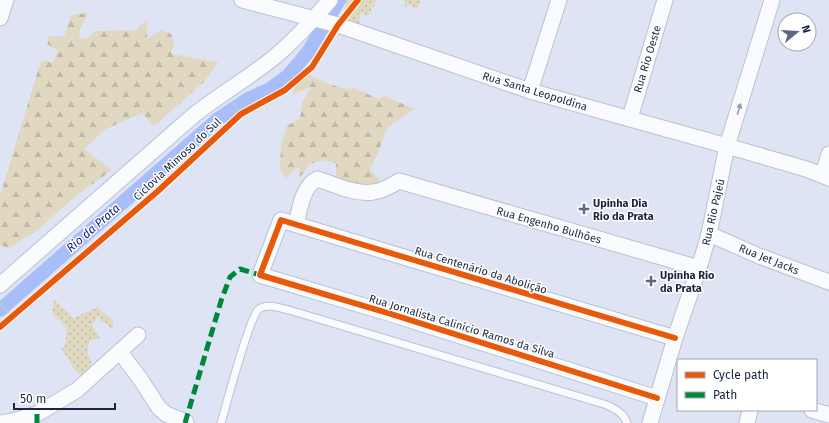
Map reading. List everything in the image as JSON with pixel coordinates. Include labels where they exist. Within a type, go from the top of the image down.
[{"type":"street","points":[[0,18],[6,0]]},
{"type":"street","name":"Rua Santa Leopoldina","points":[[242,0],[336,24],[530,91],[728,146],[826,177]]},
{"type":"street","points":[[0,285],[167,138],[216,98],[272,59],[317,20],[330,0]]},
{"type":"street","points":[[530,91],[559,0]]},
{"type":"street","name":"Rua Rio Oeste","points":[[630,118],[665,0]]},
{"type":"street","name":"Rua Rio Pajeú","points":[[650,423],[657,398],[672,368],[674,338],[699,268],[709,234],[728,146],[772,0]]},
{"type":"street","points":[[826,177],[829,154]]},
{"type":"street","name":"Rua Engenho Bulhões","points":[[296,224],[305,193],[311,182],[317,179],[359,192],[373,192],[389,187],[399,181],[699,268]]},
{"type":"street","name":"Rua Centenário da Abolição","points":[[260,275],[281,220],[674,338]]},
{"type":"street","name":"Rua Jet Jacks","points":[[709,234],[759,256],[829,282]]},
{"type":"street","name":"Rua Jornalista Calinício Ramos da Silva","points":[[260,275],[391,314],[657,398]]},
{"type":"street","points":[[1,423],[37,414],[64,398],[81,387],[138,335]]},
{"type":"street","points":[[120,352],[141,380],[159,408],[166,414],[186,422]]},
{"type":"street","points":[[747,423],[750,411]]},
{"type":"street","points":[[815,411],[829,415]]},
{"type":"lane","points":[[221,423],[254,314],[261,307],[270,306],[289,310],[607,405],[620,412],[626,419],[627,423]]},
{"type":"path","points":[[232,102],[240,112]]},
{"type":"path","points":[[0,303],[12,317]]},
{"type":"path","points":[[6,322],[18,312]]},
{"type":"green space","points":[[345,0],[377,0],[368,16],[361,13],[359,24],[344,23]]},
{"type":"green space","points":[[404,0],[421,0],[417,9],[408,4],[405,8]]},
{"type":"green space","points":[[88,13],[80,29],[79,38],[87,38],[97,31],[136,30],[147,19],[147,39],[161,30],[171,34],[174,42],[171,54],[218,62],[205,81],[154,126],[142,113],[106,129],[84,149],[112,170],[77,195],[36,231],[9,248],[0,245],[0,196],[39,67],[42,61],[53,62],[58,50],[47,44],[49,36],[64,37],[71,15]]},
{"type":"green space","points":[[299,70],[335,86],[349,89],[355,88],[378,99],[385,96],[414,109],[387,128],[370,170],[380,180],[365,191],[336,178],[336,163],[324,160],[310,164],[300,177],[298,167],[286,178],[280,170],[281,145],[287,126],[300,118],[302,103],[311,87],[293,94]]},
{"type":"green space","points":[[54,300],[74,318],[97,307],[113,321],[113,331],[104,321],[101,323],[98,317],[92,325],[100,338],[90,340],[87,351],[94,370],[84,378],[76,371],[61,348],[65,346],[67,328],[52,313]]},
{"type":"waterway","name":"Rio da Prata","points":[[0,310],[218,119],[248,99],[270,89],[288,76],[308,52],[339,0]]},
{"type":"marked path","points":[[185,423],[221,301],[230,277],[240,269],[260,275]]},
{"type":"marked path","points":[[37,414],[37,423]]},
{"type":"cycle path","name":"Ciclovia Mimoso do Sul","points":[[0,327],[158,191],[241,114],[285,90],[312,67],[338,25],[358,0]]},
{"type":"cycle path","points":[[657,398],[391,314],[260,275],[281,220],[675,338]]},
{"type":"place","name":"Upinha Dia Rio da Prata","points":[[584,209]]},
{"type":"place","name":"Upinha Rio da Prata","points":[[651,281]]}]
